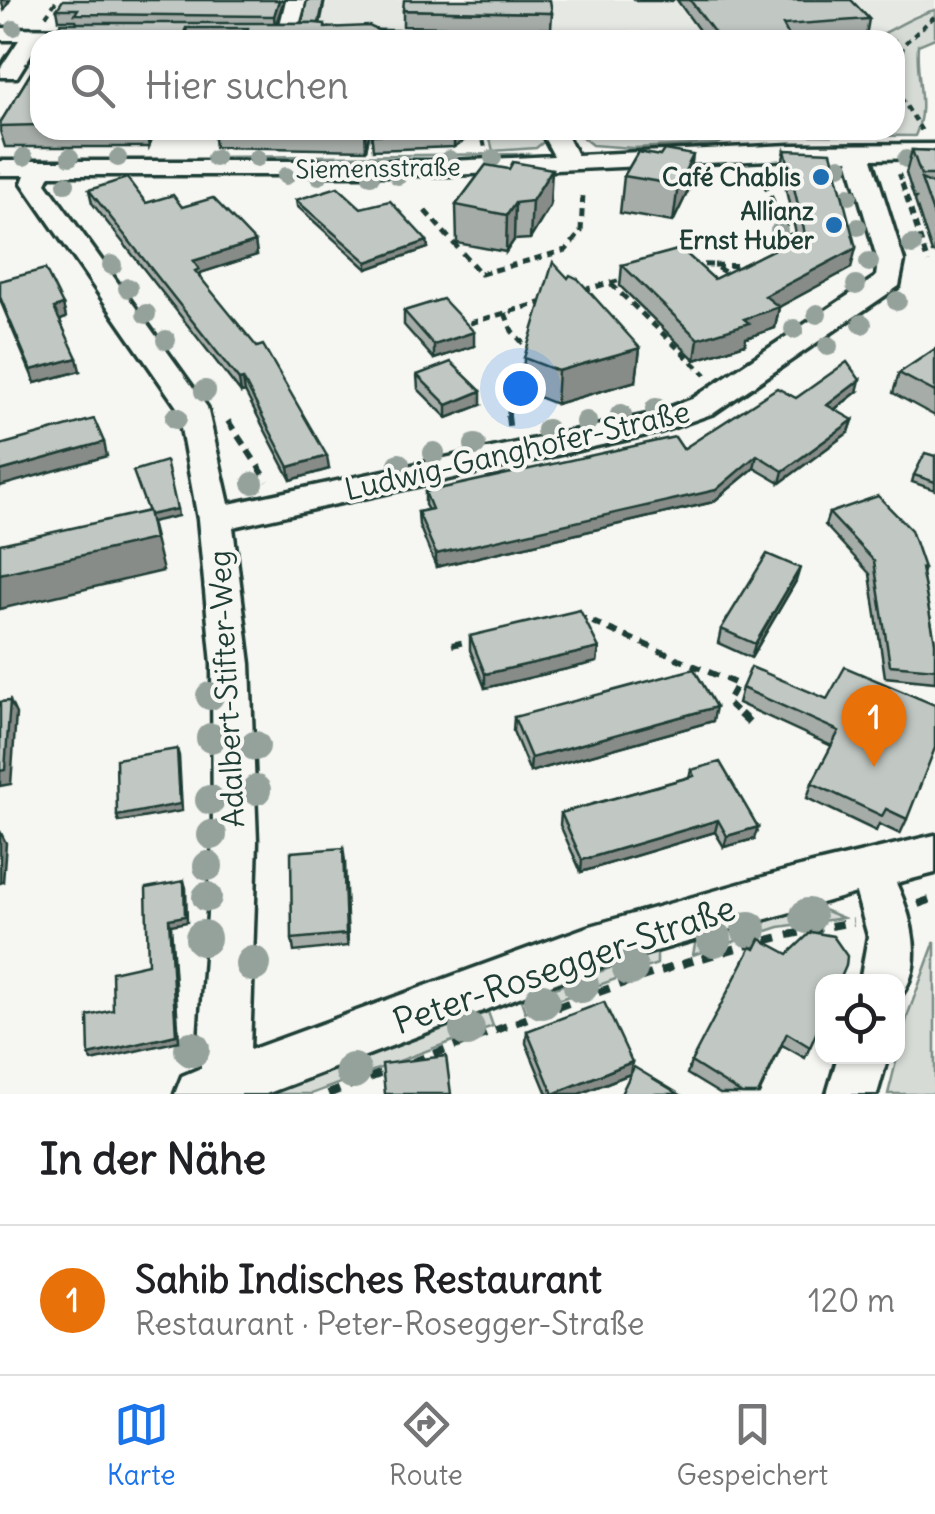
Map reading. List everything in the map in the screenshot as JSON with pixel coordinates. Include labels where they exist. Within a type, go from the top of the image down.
[{"type":"street","points":[[294,30],[296,0]]},
{"type":"street","points":[[0,34],[30,34]]},
{"type":"street","points":[[9,72],[30,40]]},
{"type":"street","points":[[559,140],[569,162]]},
{"type":"street","name":"Siemensstraße","points":[[0,168],[417,168],[858,151],[931,144]]},
{"type":"street","name":"Ludwig-Ganghofer-Straße","points":[[215,519],[517,435],[682,416],[703,406],[882,287],[892,272],[858,151]]},
{"type":"street","name":"Adalbert-Stifter-Weg","points":[[41,168],[34,183],[188,399],[215,519],[231,664],[236,841],[224,1030],[213,1089]]},
{"type":"street","name":"Peter-Rosegger-Straße","points":[[213,1089],[586,949],[867,869],[935,854]]},
{"type":"street","points":[[867,869],[889,914],[893,936],[886,974]]},
{"type":"street","points":[[852,1094],[861,1064]]},
{"type":"path","points":[[905,43],[935,16]]},
{"type":"path","points":[[905,104],[931,144]]},
{"type":"path","points":[[759,164],[770,200],[786,219],[789,234],[776,253]]},
{"type":"path","points":[[896,164],[928,263]]},
{"type":"path","points":[[425,212],[481,274],[566,250],[581,232],[583,193]]},
{"type":"path","points":[[734,277],[765,260]]},
{"type":"path","points":[[686,264],[754,266]]},
{"type":"path","points":[[712,265],[747,287]]},
{"type":"path","points":[[575,293],[646,273]]},
{"type":"path","points":[[610,283],[714,383]]},
{"type":"path","points":[[470,323],[557,298]]},
{"type":"path","points":[[505,313],[512,331],[540,361],[521,366],[515,376],[517,435]]},
{"type":"path","points":[[222,412],[280,504]]},
{"type":"path","points":[[559,619],[577,614],[737,684],[727,702],[754,727]]},
{"type":"path","points":[[452,645],[488,636]]},
{"type":"path","points":[[328,1094],[597,992],[783,934],[889,914],[935,898]]},
{"type":"shaded area","points":[[328,0],[935,0],[935,10],[916,14],[896,30],[314,28],[311,6],[326,7]]},
{"type":"shaded area","points":[[935,10],[935,38],[918,45],[921,113],[915,136],[905,136],[905,30],[889,30]]},
{"type":"shaded area","points":[[490,140],[546,140],[536,148],[493,151]]},
{"type":"shaded area","points":[[586,140],[727,140],[716,144],[633,148],[592,145]]},
{"type":"shaded area","points":[[529,154],[421,163],[213,159],[206,162],[208,157]]},
{"type":"shaded area","points":[[819,908],[843,918],[779,927],[693,955],[696,939],[802,909]]},
{"type":"shaded area","points":[[935,941],[935,1094],[888,1094],[896,1064],[905,1064],[908,1014]]},
{"type":"shaded area","points":[[657,951],[657,964],[525,1012],[521,1000]]},
{"type":"shaded area","points":[[488,1012],[493,1026],[311,1094],[270,1094]]},
{"type":"building","points":[[63,0],[279,0],[274,16],[75,14],[78,9],[57,9]]},
{"type":"building","points":[[307,0],[324,0],[319,23],[302,23]]},
{"type":"building","points":[[404,0],[550,0],[552,13],[403,10]]},
{"type":"building","points":[[690,0],[851,0],[869,19],[783,25],[786,30],[712,30]]},
{"type":"building","points":[[61,23],[315,23],[325,24],[325,28],[369,26],[378,30],[186,28],[57,30]]},
{"type":"building","points":[[30,74],[30,125],[0,123]]},
{"type":"building","points":[[664,150],[693,155],[678,185],[624,176],[638,152],[660,156]]},
{"type":"building","points":[[785,150],[831,152],[856,248],[765,296],[779,307],[744,319],[749,323],[698,339],[622,265],[681,249],[714,279],[805,234]]},
{"type":"building","points":[[912,150],[935,151],[935,175],[921,175]]},
{"type":"building","points":[[513,162],[552,169],[532,201],[515,203],[507,215],[456,205],[486,165],[509,169]]},
{"type":"building","points":[[127,178],[146,203],[173,195],[182,207],[213,198],[255,242],[193,261],[199,269],[195,271],[257,347],[263,345],[327,456],[289,467],[243,379],[239,380],[89,190]]},
{"type":"building","points":[[921,179],[935,185],[935,219]]},
{"type":"building","points":[[338,187],[361,208],[390,201],[427,241],[367,262],[296,200]]},
{"type":"building","points":[[553,262],[568,278],[570,275],[578,279],[640,348],[558,371],[524,358]]},
{"type":"building","points":[[45,269],[63,305],[54,308],[77,358],[31,370],[0,297],[0,281]]},
{"type":"building","points":[[443,299],[474,332],[434,345],[404,311]]},
{"type":"building","points":[[935,349],[935,392],[899,373]]},
{"type":"building","points":[[451,362],[481,391],[447,405],[417,375]]},
{"type":"building","points":[[847,362],[860,380],[827,405],[853,420],[783,471],[757,455],[716,490],[436,554],[418,512],[432,509],[425,492],[675,437],[683,449],[777,388],[796,398]]},
{"type":"building","points":[[94,419],[104,442],[0,471],[0,445]]},
{"type":"building","points":[[925,453],[935,456],[935,482],[914,475]]},
{"type":"building","points":[[166,461],[177,509],[149,515],[133,471]]},
{"type":"building","points":[[878,496],[911,530],[924,568],[935,669],[890,665],[874,561],[829,513]]},
{"type":"building","points":[[148,511],[154,539],[0,574],[0,544]]},
{"type":"building","points":[[767,554],[800,568],[755,644],[721,629]]},
{"type":"building","points":[[580,610],[599,648],[485,674],[470,636]]},
{"type":"building","points":[[751,667],[827,699],[845,667],[935,705],[935,748],[907,819],[886,809],[882,816],[812,783],[839,731],[742,688]]},
{"type":"building","points":[[694,669],[716,707],[531,758],[514,717]]},
{"type":"building","points":[[10,701],[5,770],[0,771],[0,702]]},
{"type":"building","points":[[177,749],[180,804],[117,816],[116,759]]},
{"type":"building","points":[[720,762],[758,827],[727,836],[718,820],[582,860],[561,813],[694,776],[691,770]]},
{"type":"building","points":[[343,848],[346,934],[292,939],[291,852]]},
{"type":"building","points":[[184,881],[185,916],[169,919],[176,1035],[89,1055],[88,1016],[113,1010],[112,972],[148,964],[146,888]]},
{"type":"building","points":[[811,932],[833,936],[847,956],[846,966],[842,974],[815,974],[815,1036],[810,1047],[787,1033],[758,1094],[742,1094],[691,1062],[751,947],[755,949],[760,939],[788,954]]},
{"type":"building","points":[[604,1002],[632,1062],[553,1094],[527,1031]]},
{"type":"building","points":[[446,1056],[451,1094],[385,1094],[382,1064]]},
{"type":"building","points":[[634,1067],[679,1094],[621,1094]]},
{"type":"place","name":"Café Chablis","points":[[821,177]]},
{"type":"place","name":"Allianz Ernst Huber","points":[[834,225]]},
{"type":"place","name":"Sahib Indisches Restaurant","points":[[874,767]]}]
